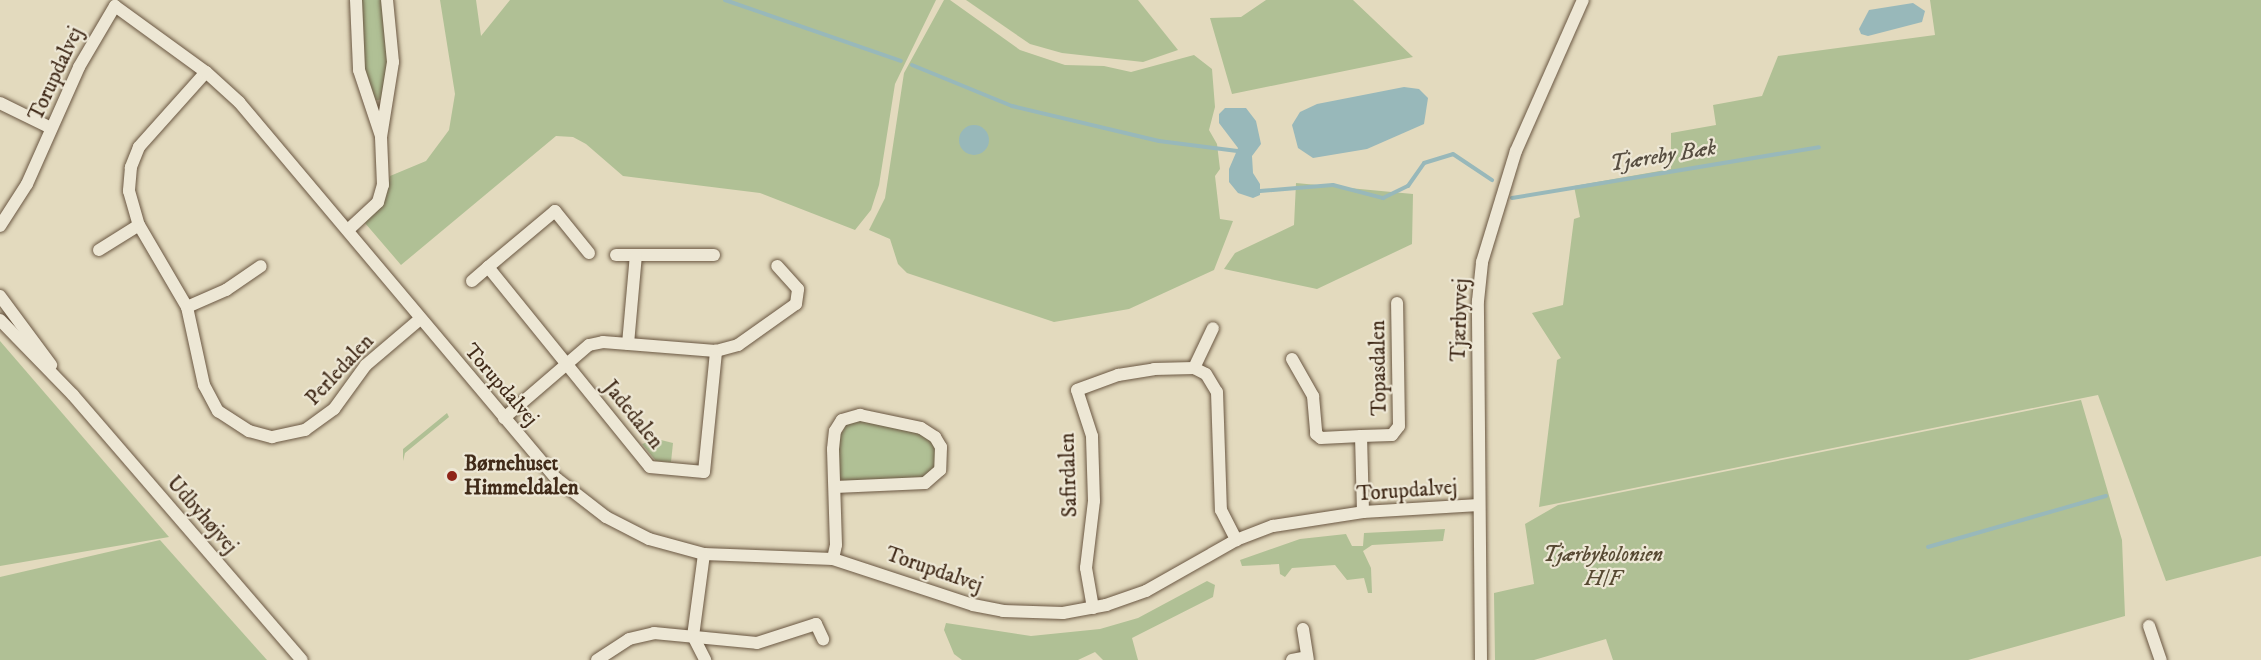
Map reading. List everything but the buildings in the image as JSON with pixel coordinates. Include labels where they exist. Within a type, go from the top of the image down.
[{"type":"street","points":[[356,0],[359,70],[381,137]]},
{"type":"street","points":[[348,230],[382,194],[381,137],[393,62],[387,0]]},
{"type":"street","name":"Tjærbyvej","points":[[1481,660],[1478,301],[1482,262],[1516,151],[1583,0]]},
{"type":"street","name":"Torupdalvej","points":[[0,226],[18,202],[84,57],[115,6],[206,72],[239,102],[557,479],[598,512],[649,539],[704,554],[833,558],[964,602],[1003,611],[1053,613],[1093,608],[1146,591],[1236,540],[1301,519],[1363,512],[1479,505]]},
{"type":"street","name":"Perledalen","points":[[206,72],[139,147],[131,166],[129,191],[139,225],[187,307],[210,400],[236,425],[272,436],[291,435],[320,422],[366,365],[420,319]]},
{"type":"street","points":[[0,104],[51,128]]},
{"type":"street","points":[[472,281],[555,211],[589,253]]},
{"type":"street","points":[[99,250],[139,225]]},
{"type":"street","points":[[616,255],[714,255]]},
{"type":"street","points":[[628,344],[636,255]]},
{"type":"street","points":[[187,307],[226,290],[261,266]]},
{"type":"street","points":[[504,418],[589,345],[628,344],[716,351],[738,345],[796,304],[798,289],[777,266]]},
{"type":"street","name":"Jadedalen","points":[[488,267],[650,467],[704,472],[716,351]]},
{"type":"street","name":"Udbyhøjvej","points":[[0,296],[73,395]]},
{"type":"street","name":"Topasdalen","points":[[1292,359],[1313,396],[1316,434],[1321,438],[1392,435],[1399,426],[1397,303]]},
{"type":"street","name":"Udbyhøjvej","points":[[0,320],[73,395],[302,660]]},
{"type":"street","points":[[1213,328],[1194,368],[1213,380],[1217,392],[1220,504],[1236,540]]},
{"type":"street","name":"Safirdalen","points":[[1093,608],[1086,568],[1094,501],[1092,436],[1077,390],[1118,375],[1194,368]]},
{"type":"street","points":[[833,558],[835,431],[851,416],[921,428],[935,436],[941,447],[940,470],[925,483],[835,487]]},
{"type":"street","name":"Topasdalen","points":[[1360,436],[1363,512]]},
{"type":"street","points":[[704,554],[693,636],[705,660]]},
{"type":"street","points":[[597,660],[608,650],[644,635],[693,636],[757,643],[816,624],[823,639]]},
{"type":"street","points":[[2149,626],[2162,660]]},
{"type":"street","points":[[1292,660],[1308,658],[1303,629]]},
{"type":"green space","points":[[360,0],[383,0],[389,37],[385,99],[371,101],[363,71]]},
{"type":"green space","points":[[440,0],[476,0],[481,36],[510,0],[936,0],[895,84],[879,185],[871,210],[855,230],[760,193],[623,176],[586,144],[573,137],[556,136],[401,265],[365,223],[386,196],[390,176],[426,161],[449,130],[455,94]]},
{"type":"green space","points":[[944,0],[950,0],[1020,50],[1065,65],[1104,66],[1131,72],[1194,55],[1212,69],[1215,107],[1209,130],[1217,144],[1220,169],[1215,176],[1220,219],[1233,221],[1214,270],[1129,309],[1054,322],[907,273],[898,264],[890,239],[869,230],[885,198],[904,73]]},
{"type":"green space","points":[[966,0],[1138,0],[1178,50],[1143,62],[1062,53],[1030,44]]},
{"type":"green space","points":[[1266,0],[1353,0],[1413,57],[1232,94],[1210,18],[1241,17]]},
{"type":"green space","points":[[1930,0],[2261,0],[2261,556],[2166,581],[2098,395],[1539,507],[1557,360],[1561,358],[1532,313],[1563,305],[1574,219],[1580,217],[1574,186],[1671,169],[1671,133],[1716,125],[1713,105],[1762,96],[1778,56],[1935,35]]},
{"type":"green space","points":[[1296,183],[1413,194],[1412,244],[1317,289],[1224,269],[1235,253],[1294,225]]},
{"type":"green space","points":[[0,341],[169,537],[0,566]]},
{"type":"green space","name":"Tjærbykolonien H/F","points":[[2081,400],[2122,540],[2125,616],[1968,660],[1613,660],[1606,639],[1534,660],[1495,660],[1494,593],[1534,584],[1525,524],[1558,505]]},
{"type":"green space","points":[[447,413],[449,417],[405,453],[403,461],[403,449]]},
{"type":"green space","points":[[858,420],[916,431],[931,440],[937,450],[936,467],[927,477],[844,482],[839,477],[837,441],[847,424]]},
{"type":"green space","points":[[657,439],[673,443],[671,462],[656,461],[642,444]]},
{"type":"green space","points":[[1445,529],[1443,541],[1372,545],[1363,551],[1371,568],[1372,593],[1368,593],[1364,578],[1347,580],[1335,565],[1292,568],[1285,577],[1280,574],[1279,564],[1242,566],[1240,560],[1300,539],[1346,534],[1352,546],[1363,546],[1364,533]]},
{"type":"green space","points":[[160,540],[267,660],[0,660],[0,577]]},
{"type":"green space","points":[[1207,581],[1215,585],[1213,597],[1132,638],[1138,660],[1103,660],[1095,652],[1078,660],[962,660],[954,654],[944,630],[946,623],[1031,636],[1100,629],[1138,618]]},
{"type":"water","points":[[1913,3],[1925,11],[1922,22],[1868,36],[1861,34],[1859,29],[1869,10]]},
{"type":"water","points":[[1404,87],[1419,89],[1428,98],[1424,124],[1367,149],[1313,158],[1298,148],[1292,125],[1300,112],[1317,104]]},
{"type":"water","points":[[1225,108],[1246,108],[1256,121],[1261,144],[1252,156],[1253,173],[1260,184],[1260,195],[1253,198],[1238,193],[1229,182],[1229,169],[1238,148],[1219,123],[1219,114]]},
{"type":"water","points":[[974,125],[984,130],[989,140],[984,150],[974,155],[964,150],[959,140],[964,130]]},
{"type":"waterway","points":[[725,0],[901,61]]},
{"type":"waterway","points":[[912,65],[1012,106],[1159,141],[1237,151]]},
{"type":"waterway","name":"Tjæreby Bæk","points":[[1512,198],[1819,147]]},
{"type":"waterway","name":"Tjæreby Bæk","points":[[1260,191],[1333,185],[1383,198],[1408,186],[1424,163],[1453,154],[1492,180]]},
{"type":"waterway","points":[[1928,547],[2106,496]]},
{"type":"place","name":"Børnehuset Himmeldalen","points":[[452,476]]}]
